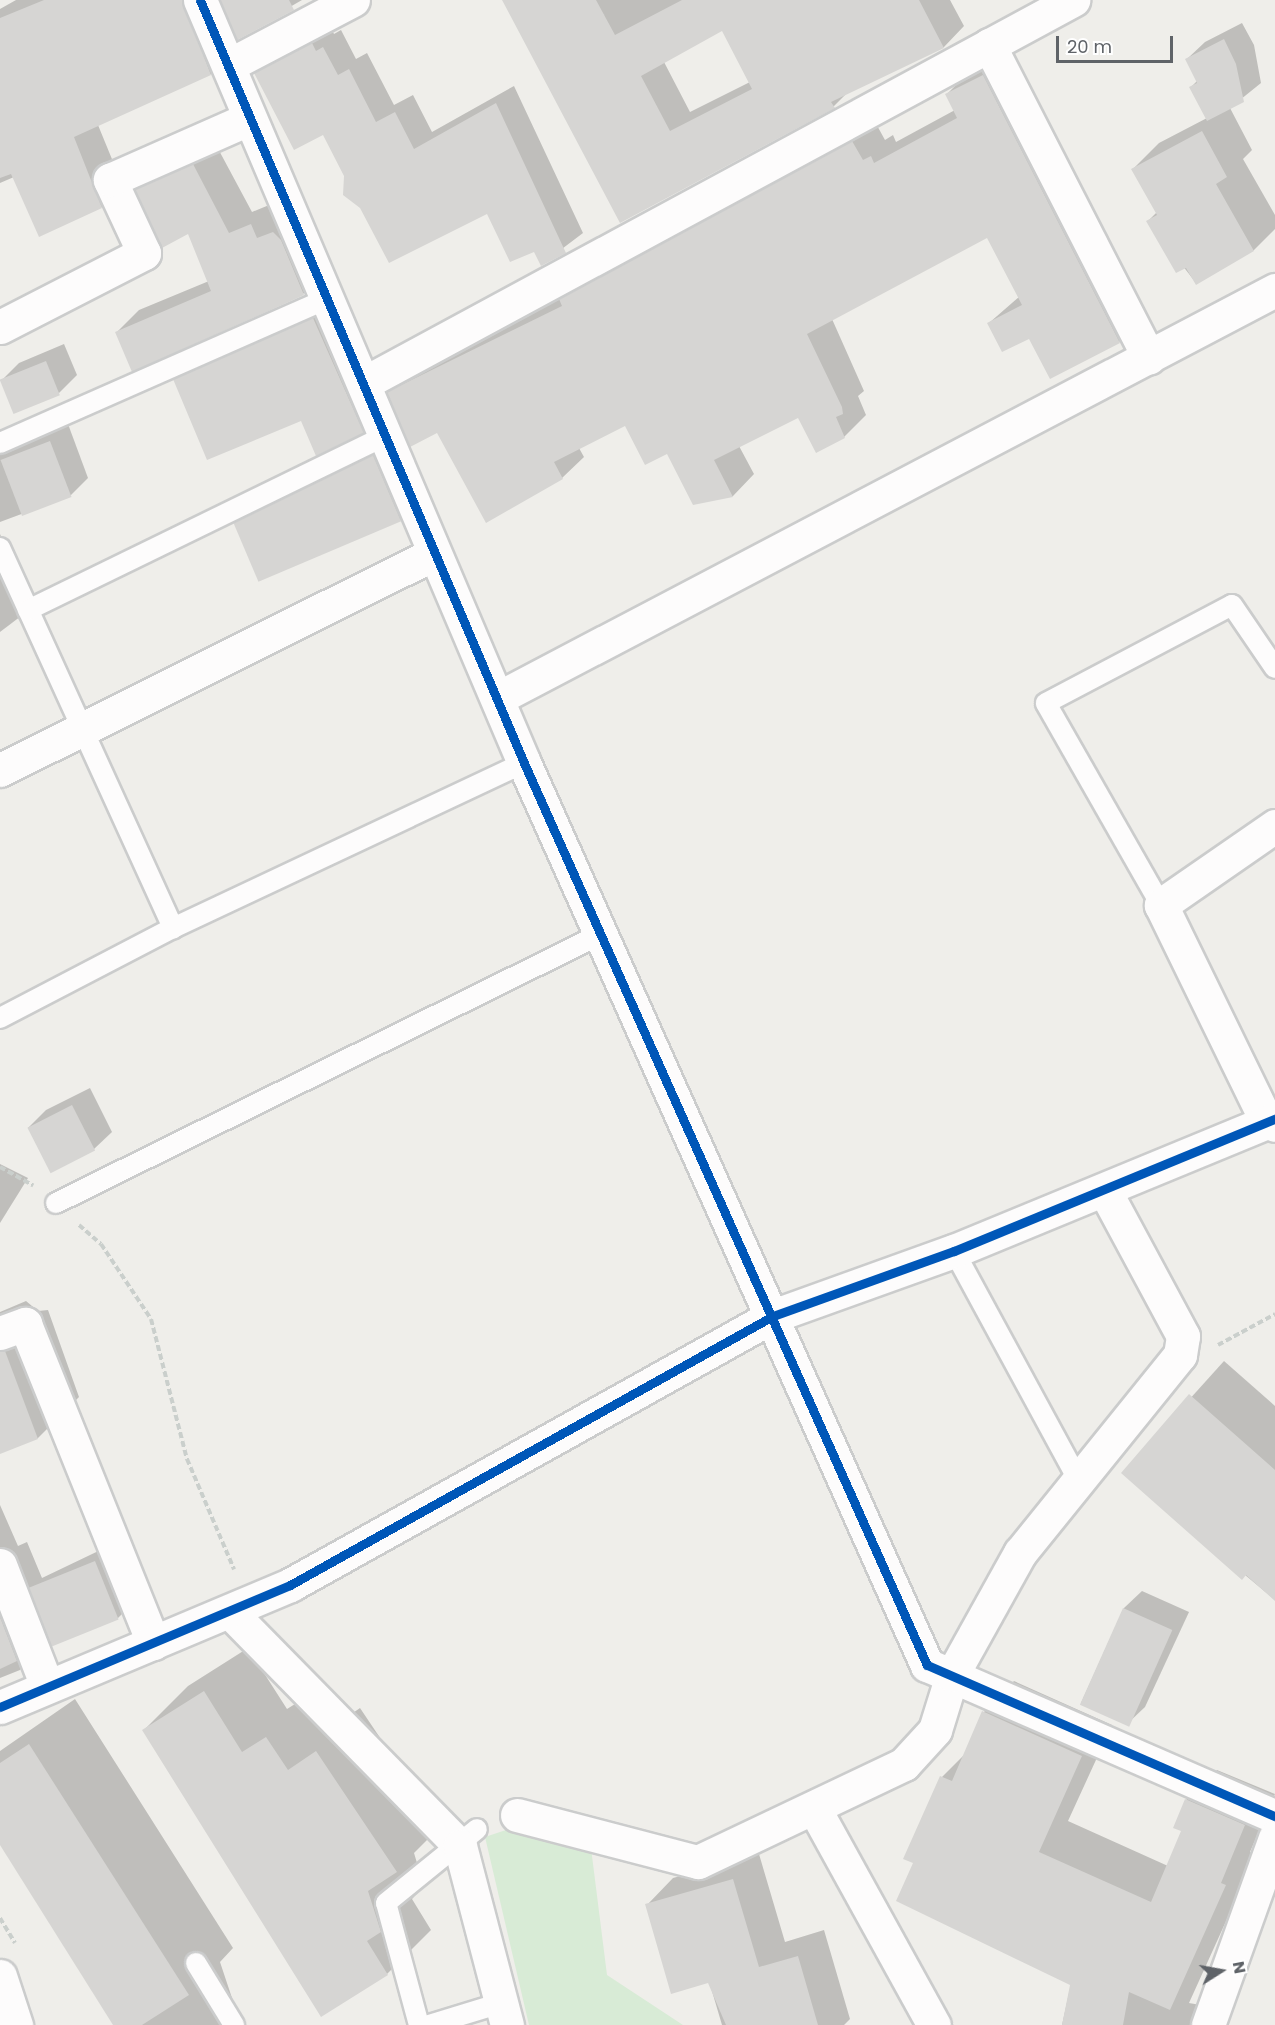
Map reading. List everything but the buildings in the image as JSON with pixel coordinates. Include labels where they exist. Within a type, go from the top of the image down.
[{"type":"street","points":[[200,0],[229,65],[248,119],[366,382],[434,554],[498,698],[524,763],[927,1665],[1275,1816]]},
{"type":"street","points":[[229,65],[353,0]]},
{"type":"street","points":[[366,382],[1073,0]]},
{"type":"street","points":[[989,45],[1149,357]]},
{"type":"street","points":[[0,327],[144,254],[110,180],[248,119]]},
{"type":"street","points":[[498,698],[1275,290]]},
{"type":"street","points":[[0,770],[84,732],[434,554]]},
{"type":"street","points":[[0,1707],[290,1585],[772,1316],[954,1251],[1272,1121],[1161,905],[1275,826]]},
{"type":"street","points":[[518,1815],[698,1862],[904,1764],[935,1730],[952,1675],[1020,1553],[1077,1478],[1180,1355],[1183,1336],[1105,1191]]},
{"type":"street","points":[[0,1333],[25,1324],[153,1643]]},
{"type":"street","points":[[0,1565],[47,1686]]},
{"type":"street","points":[[230,1612],[469,1838],[504,2014]]},
{"type":"street","points":[[814,1808],[934,2025]]},
{"type":"street","points":[[1209,2025],[1275,1838]]},
{"type":"street","points":[[0,1976],[16,2025]]},
{"type":"lane","points":[[0,443],[328,298]]},
{"type":"lane","points":[[28,610],[387,435]]},
{"type":"lane","points":[[0,548],[172,928]]},
{"type":"lane","points":[[1161,905],[1046,703],[1232,605],[1275,668]]},
{"type":"lane","points":[[0,1018],[172,928],[524,763]]},
{"type":"lane","points":[[56,1203],[602,934]]},
{"type":"lane","points":[[954,1251],[1077,1478]]},
{"type":"lane","points":[[419,2025],[386,1903],[469,1838]]},
{"type":"lane","points":[[196,1963],[234,2025]]},
{"type":"lane","points":[[429,2025],[504,2014]]},
{"type":"path","points":[[1180,1355],[1191,1360],[1275,1314]]},
{"type":"green space","points":[[509,1829],[591,1848],[607,1975],[683,2025],[529,2025],[485,1837]]},
{"type":"cycle path","points":[[200,0],[524,763],[927,1665],[1275,1816]]},
{"type":"cycle path","points":[[0,1707],[290,1585],[773,1316],[954,1251],[1275,1119]]}]
